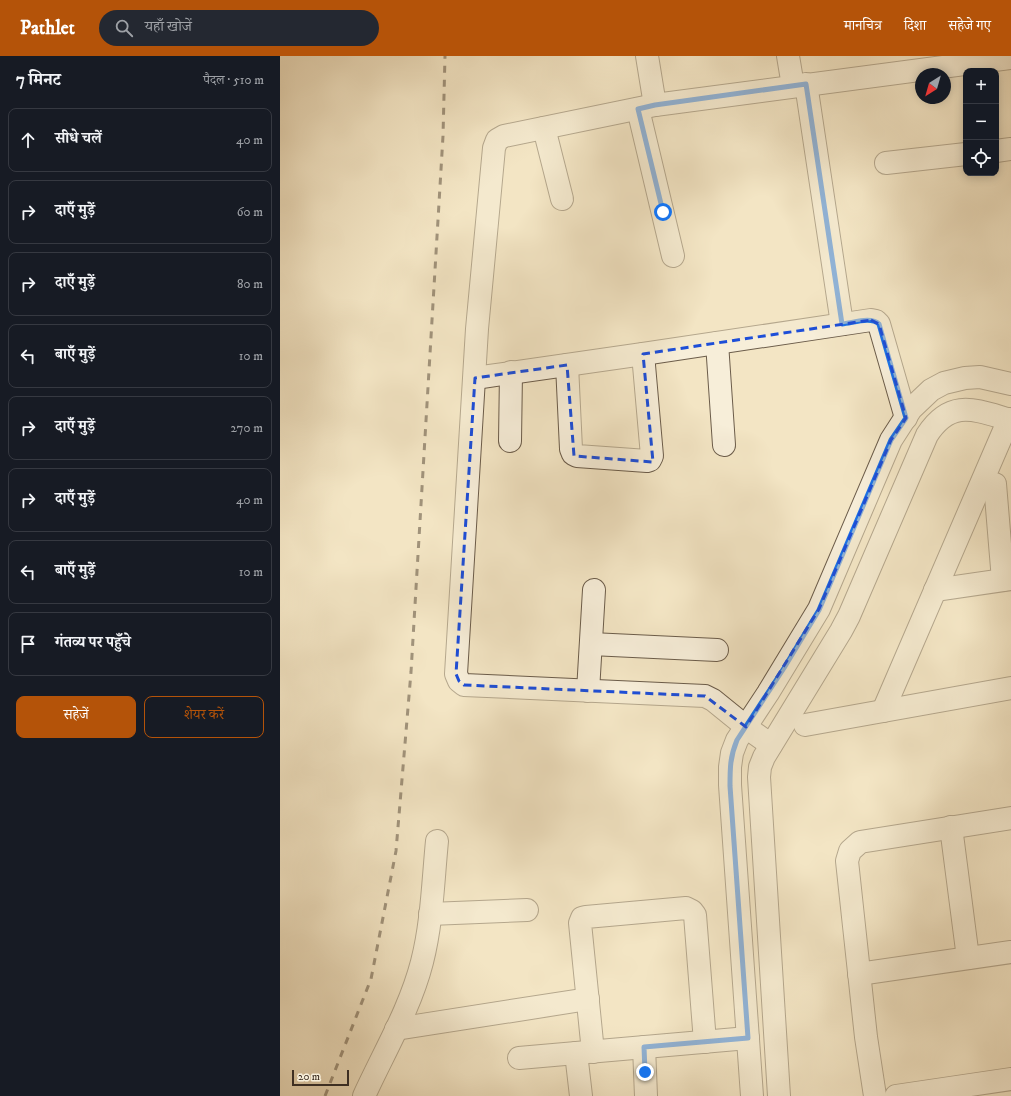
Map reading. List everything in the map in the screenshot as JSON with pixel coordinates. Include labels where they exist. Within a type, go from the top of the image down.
[{"type":"street","points":[[647,56],[647,107],[673,256]]},
{"type":"street","points":[[788,56],[799,85],[842,324]]},
{"type":"street","points":[[759,736],[713,700],[705,696],[464,685],[459,681],[456,674],[477,330],[494,148],[497,140],[504,136],[647,107],[799,85],[1011,58]]},
{"type":"street","points":[[544,128],[562,199]]},
{"type":"street","points":[[999,151],[1011,149]]},
{"type":"street","points":[[886,163],[963,154]]},
{"type":"street","points":[[474,378],[871,320],[876,321],[879,324],[906,418]]},
{"type":"street","points":[[717,343],[724,445]]},
{"type":"street","points":[[567,365],[571,449],[573,454],[577,456],[647,461],[650,460],[652,456],[642,354]]},
{"type":"street","points":[[510,441],[512,372]]},
{"type":"street","points":[[779,1096],[759,777],[759,736],[796,648],[819,610],[891,440],[911,409],[931,390],[944,383],[965,378],[980,377],[1011,384]]},
{"type":"street","points":[[752,1096],[730,767],[732,753],[737,740],[759,736],[841,631],[927,435],[933,426],[953,411],[963,409],[1010,419],[996,484],[935,590],[883,711]]},
{"type":"street","points":[[935,590],[1007,579],[996,484]]},
{"type":"street","points":[[588,691],[594,590]]},
{"type":"street","points":[[591,644],[717,650]]},
{"type":"street","points":[[805,725],[1011,688]]},
{"type":"street","points":[[875,1096],[859,974],[847,861],[850,851],[860,842],[1011,818]]},
{"type":"street","points":[[951,827],[968,958]]},
{"type":"street","points":[[364,1096],[406,1008],[422,963],[429,931],[437,842]]},
{"type":"street","points":[[581,1096],[588,999],[580,923],[582,918],[686,908],[692,911],[695,915],[705,1042]]},
{"type":"street","points":[[430,914],[527,910]]},
{"type":"street","points":[[859,974],[1011,952]]},
{"type":"street","points":[[396,1029],[588,999]]},
{"type":"street","points":[[519,1058],[748,1038]]},
{"type":"street","points":[[644,1047],[646,1096]]},
{"type":"street","points":[[896,1096],[1011,1079]]},
{"type":"highlighted area","points":[[871,320],[879,324],[906,418],[891,440],[819,609],[746,727],[705,696],[464,685],[459,681],[456,674],[475,378],[567,365],[574,456],[653,462],[643,354]]},
{"type":"railway","points":[[325,1096],[371,979],[396,851],[411,672],[443,136],[445,56]]},
{"type":"route","points":[[645,1072],[644,1047],[748,1038],[730,786],[732,753],[737,740],[784,668],[819,610],[891,440],[906,418],[879,324],[876,321],[871,320],[842,324],[806,84],[655,105],[638,109],[663,212]]}]
